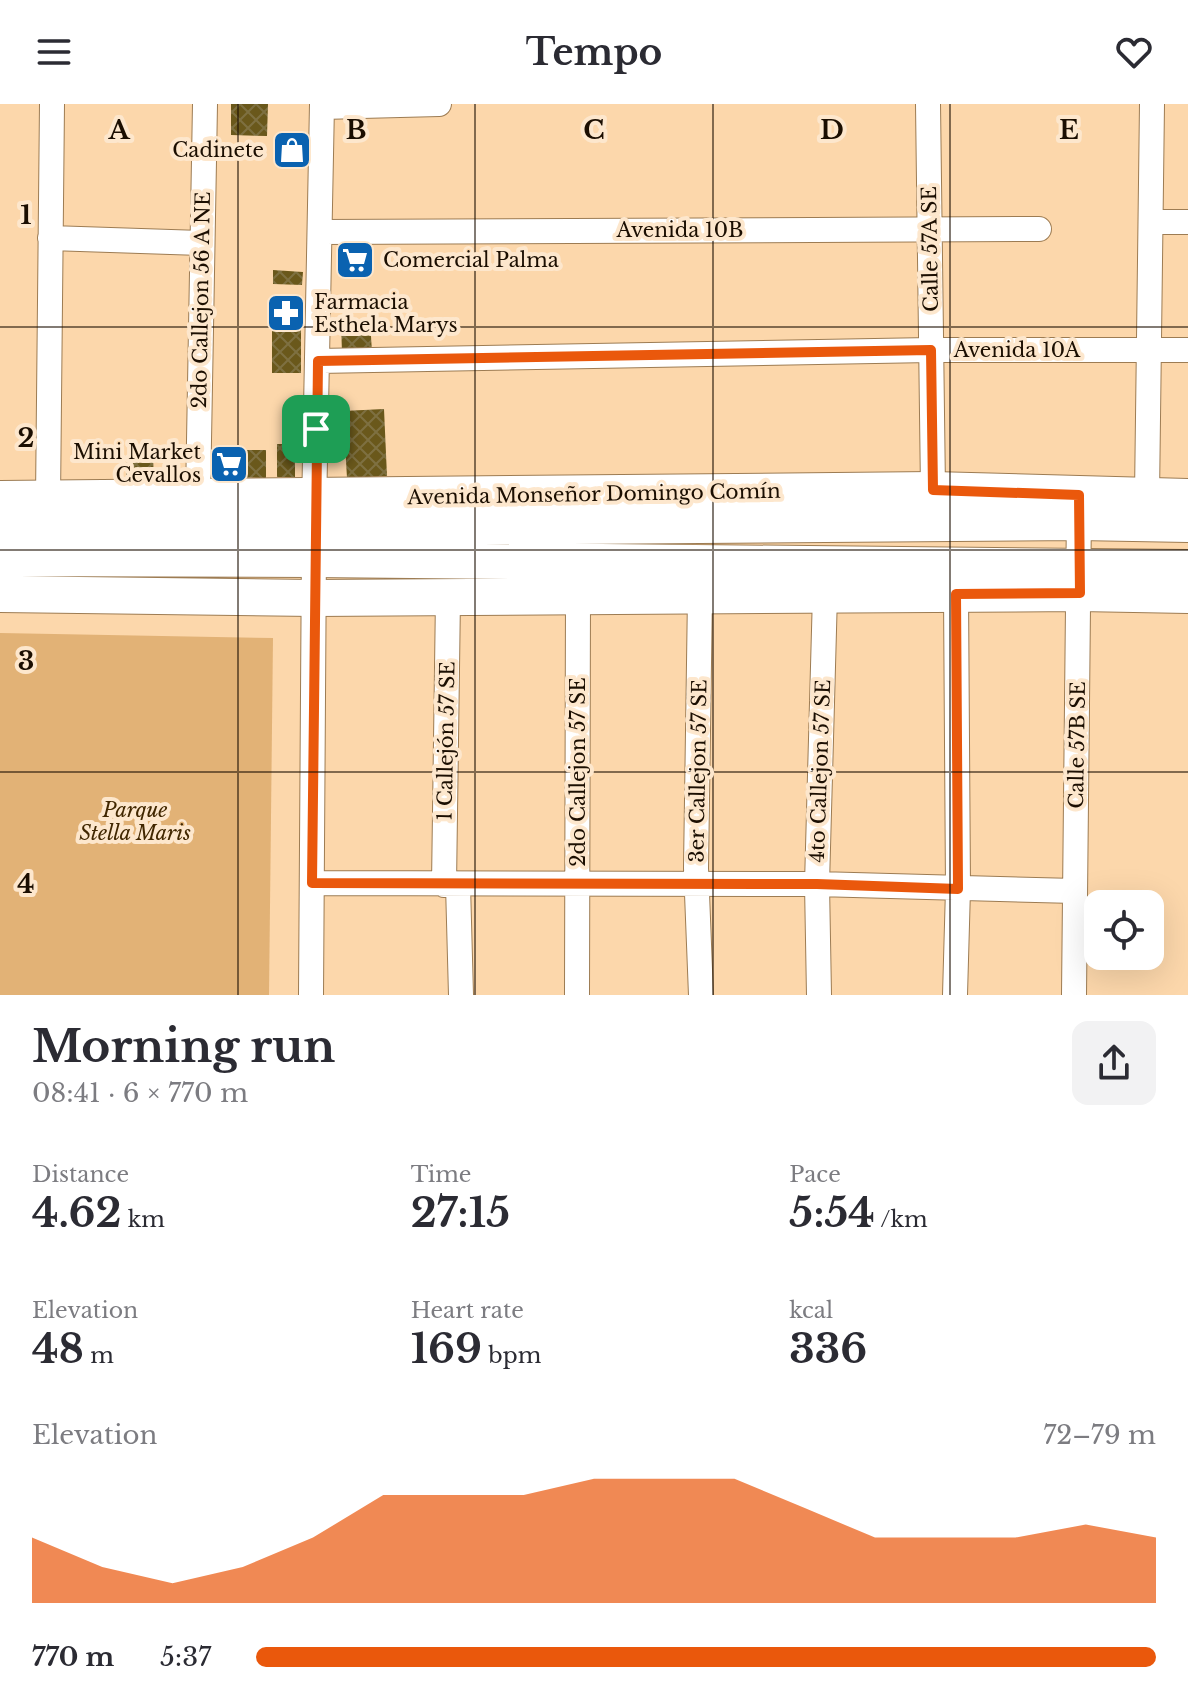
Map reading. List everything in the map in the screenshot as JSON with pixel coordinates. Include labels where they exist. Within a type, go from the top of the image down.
[{"type":"main road","name":"Avenida Monseñor Domingo Comín","points":[[0,558],[314,527],[933,490],[1188,524]]},
{"type":"main road","name":"Avenida Monseñor Domingo Comín","points":[[0,525],[314,527],[1079,508],[1147,496],[1188,497]]},
{"type":"main road","name":"Avenida Monseñor Domingo Comín","points":[[0,499],[198,497],[314,527],[1080,579],[1188,595]]},
{"type":"main road","name":"Avenida Monseñor Domingo Comín","points":[[0,594],[314,598],[956,594],[1188,568]]},
{"type":"street","points":[[48,499],[52,104]]},
{"type":"street","name":"2do Callejon 56 A NE","points":[[198,497],[205,104]]},
{"type":"street","points":[[311,995],[314,527],[322,105],[439,104]]},
{"type":"street","name":"Calle 57A SE","points":[[928,104],[933,490]]},
{"type":"street","points":[[1147,496],[1152,104]]},
{"type":"street","points":[[1151,222],[1188,222]]},
{"type":"street","name":"Avenida 10B","points":[[320,232],[1039,229]]},
{"type":"street","points":[[50,238],[201,243]]},
{"type":"street","name":"Avenida 10A","points":[[318,361],[931,350],[1188,350]]},
{"type":"street","name":"Calle 57B SE","points":[[1074,995],[1079,508]]},
{"type":"street","name":"4to Callejon 57 SE","points":[[819,995],[817,884],[825,594]]},
{"type":"street","points":[[955,995],[958,889],[956,594]]},
{"type":"street","name":"3er Callejon 57 SE","points":[[700,595],[697,885],[701,995]]},
{"type":"street","name":"2do Callejon 57 SE","points":[[577,995],[578,596]]},
{"type":"street","name":"1 Callejón 57 SE","points":[[448,597],[451,885],[461,995]]},
{"type":"street","points":[[312,883],[579,886],[817,884],[1075,891]]},
{"type":"green space","name":"Parque Stella Maris","points":[[0,633],[273,638],[269,995],[0,995]]},
{"type":"building","points":[[231,104],[268,104],[267,136],[231,135]]},
{"type":"building","name":"Cadinete","points":[[284,141],[300,141],[299,159],[283,158]]},
{"type":"building","name":"Comercial Palma","points":[[361,251],[363,268],[350,269],[348,252]]},
{"type":"building","points":[[273,270],[303,272],[302,285],[273,284]]},
{"type":"building","points":[[272,306],[301,307],[301,373],[272,373]]},
{"type":"building","points":[[370,321],[372,352],[342,353],[341,322]]},
{"type":"building","points":[[384,409],[387,476],[347,478],[343,411]]},
{"type":"building","points":[[277,444],[295,444],[295,477],[277,477]]},
{"type":"building","points":[[222,450],[266,450],[266,478],[222,477]]},
{"type":"building","points":[[126,456],[153,457],[154,477],[126,477]]},
{"type":"place","name":"Cadinete","points":[[292,150]]},
{"type":"place","name":"Comercial Palma","points":[[355,260]]},
{"type":"place","name":"Farmacia Esthela Marys","points":[[286,313]]},
{"type":"place","name":"Mini Market Cevallos","points":[[229,464]]},
{"type":"route","points":[[931,350],[933,490],[1079,495],[1080,593],[956,594],[958,889],[817,884],[579,886],[312,883],[316,429],[318,361],[931,350]]}]
